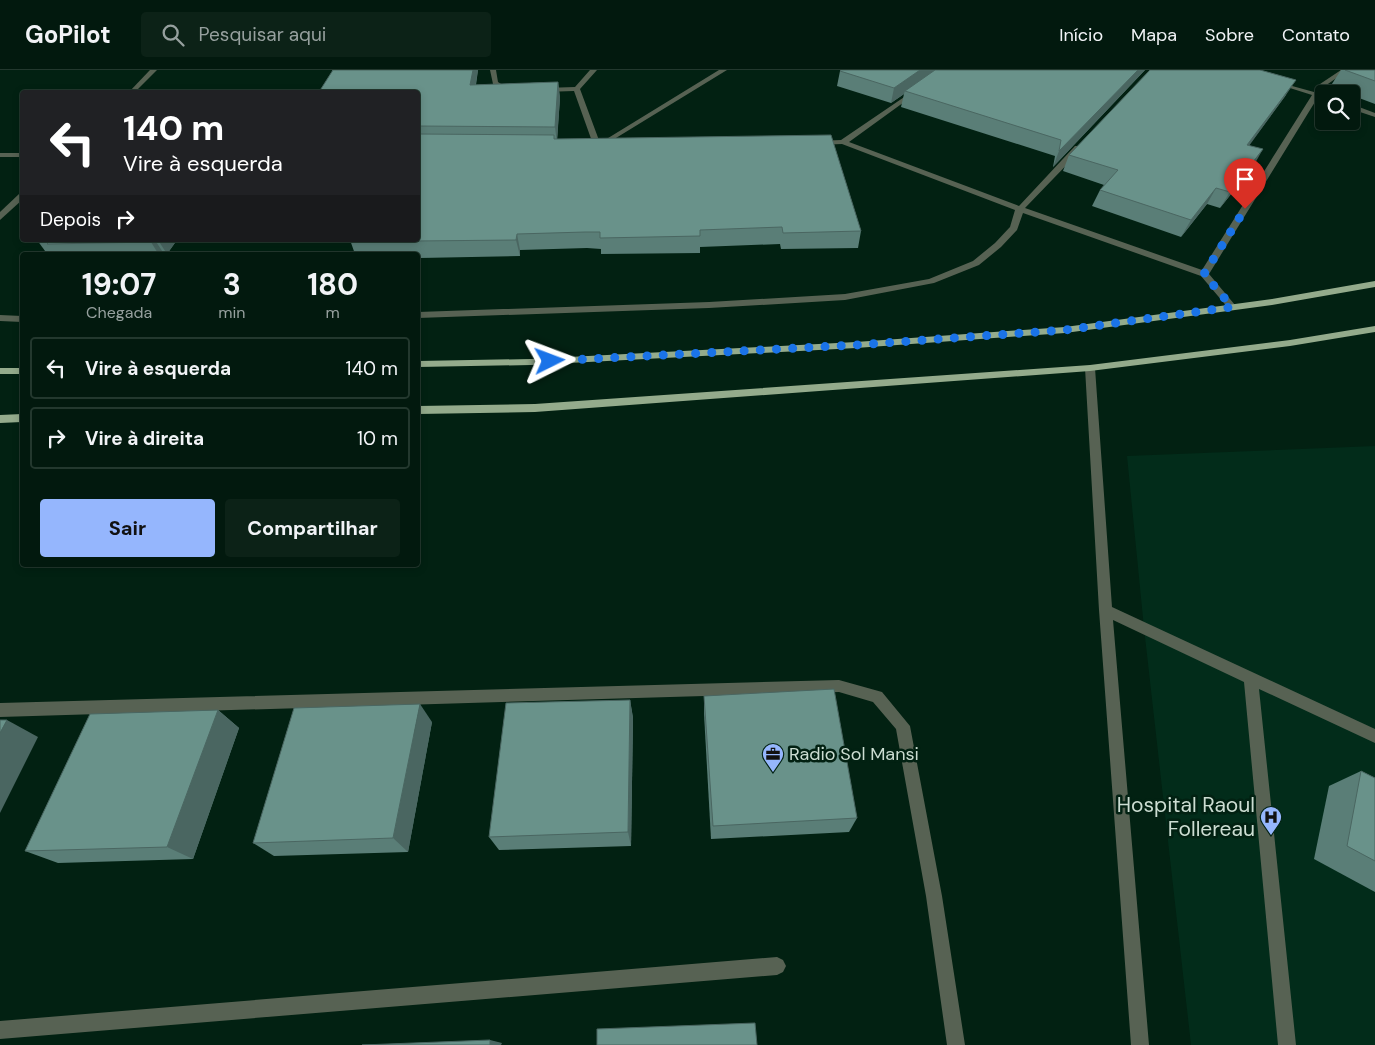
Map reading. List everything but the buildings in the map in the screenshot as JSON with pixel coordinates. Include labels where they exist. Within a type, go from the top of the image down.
[{"type":"main road","points":[[420,364],[531,362],[856,345],[1065,330],[1232,307],[1375,284]]},
{"type":"main road","points":[[420,410],[534,408],[1090,368],[1290,343],[1375,329]]},
{"type":"main road","points":[[0,371],[20,370]]},
{"type":"main road","points":[[0,419],[20,418]]},
{"type":"street","points":[[134,90],[154,70]]},
{"type":"street","points":[[493,70],[495,83],[508,91],[517,91]]},
{"type":"street","points":[[537,90],[577,89],[594,70]]},
{"type":"street","points":[[598,147],[724,70]]},
{"type":"street","points":[[1322,85],[1345,70]]},
{"type":"street","points":[[1269,80],[1315,94]]},
{"type":"street","points":[[842,142],[922,87]]},
{"type":"street","points":[[577,89],[598,147]]},
{"type":"street","points":[[1204,274],[1315,104]]},
{"type":"street","points":[[1360,109],[1375,115]]},
{"type":"street","points":[[420,315],[709,305],[845,297],[931,281],[976,263],[998,245],[1014,228],[1020,209],[1086,139]]},
{"type":"street","points":[[804,143],[842,142],[1020,209],[1204,274],[1232,307]]},
{"type":"street","points":[[589,147],[618,146]]},
{"type":"street","points":[[0,155],[20,155]]},
{"type":"street","points":[[0,217],[20,198]]},
{"type":"street","points":[[0,318],[20,319]]},
{"type":"street","points":[[1090,368],[1106,610],[1140,1045]]},
{"type":"street","points":[[1106,610],[1375,736]]},
{"type":"street","points":[[1251,678],[1287,1045]]},
{"type":"street","points":[[0,710],[839,686],[877,697],[903,726],[934,896],[956,1045]]},
{"type":"street","points":[[0,1030],[777,966]]},
{"type":"shaded area","name":"Hospital Raoul Follereau","points":[[1375,446],[1375,1045],[1191,1045],[1144,628],[1127,456]]},
{"type":"place","name":"Radio Sol Mansi","points":[[773,773]]},
{"type":"place","name":"Hospital Raoul Follereau","points":[[1271,836]]},
{"type":"route","points":[[550,361],[856,345],[1065,330],[1232,307],[1204,274],[1245,209]]}]
